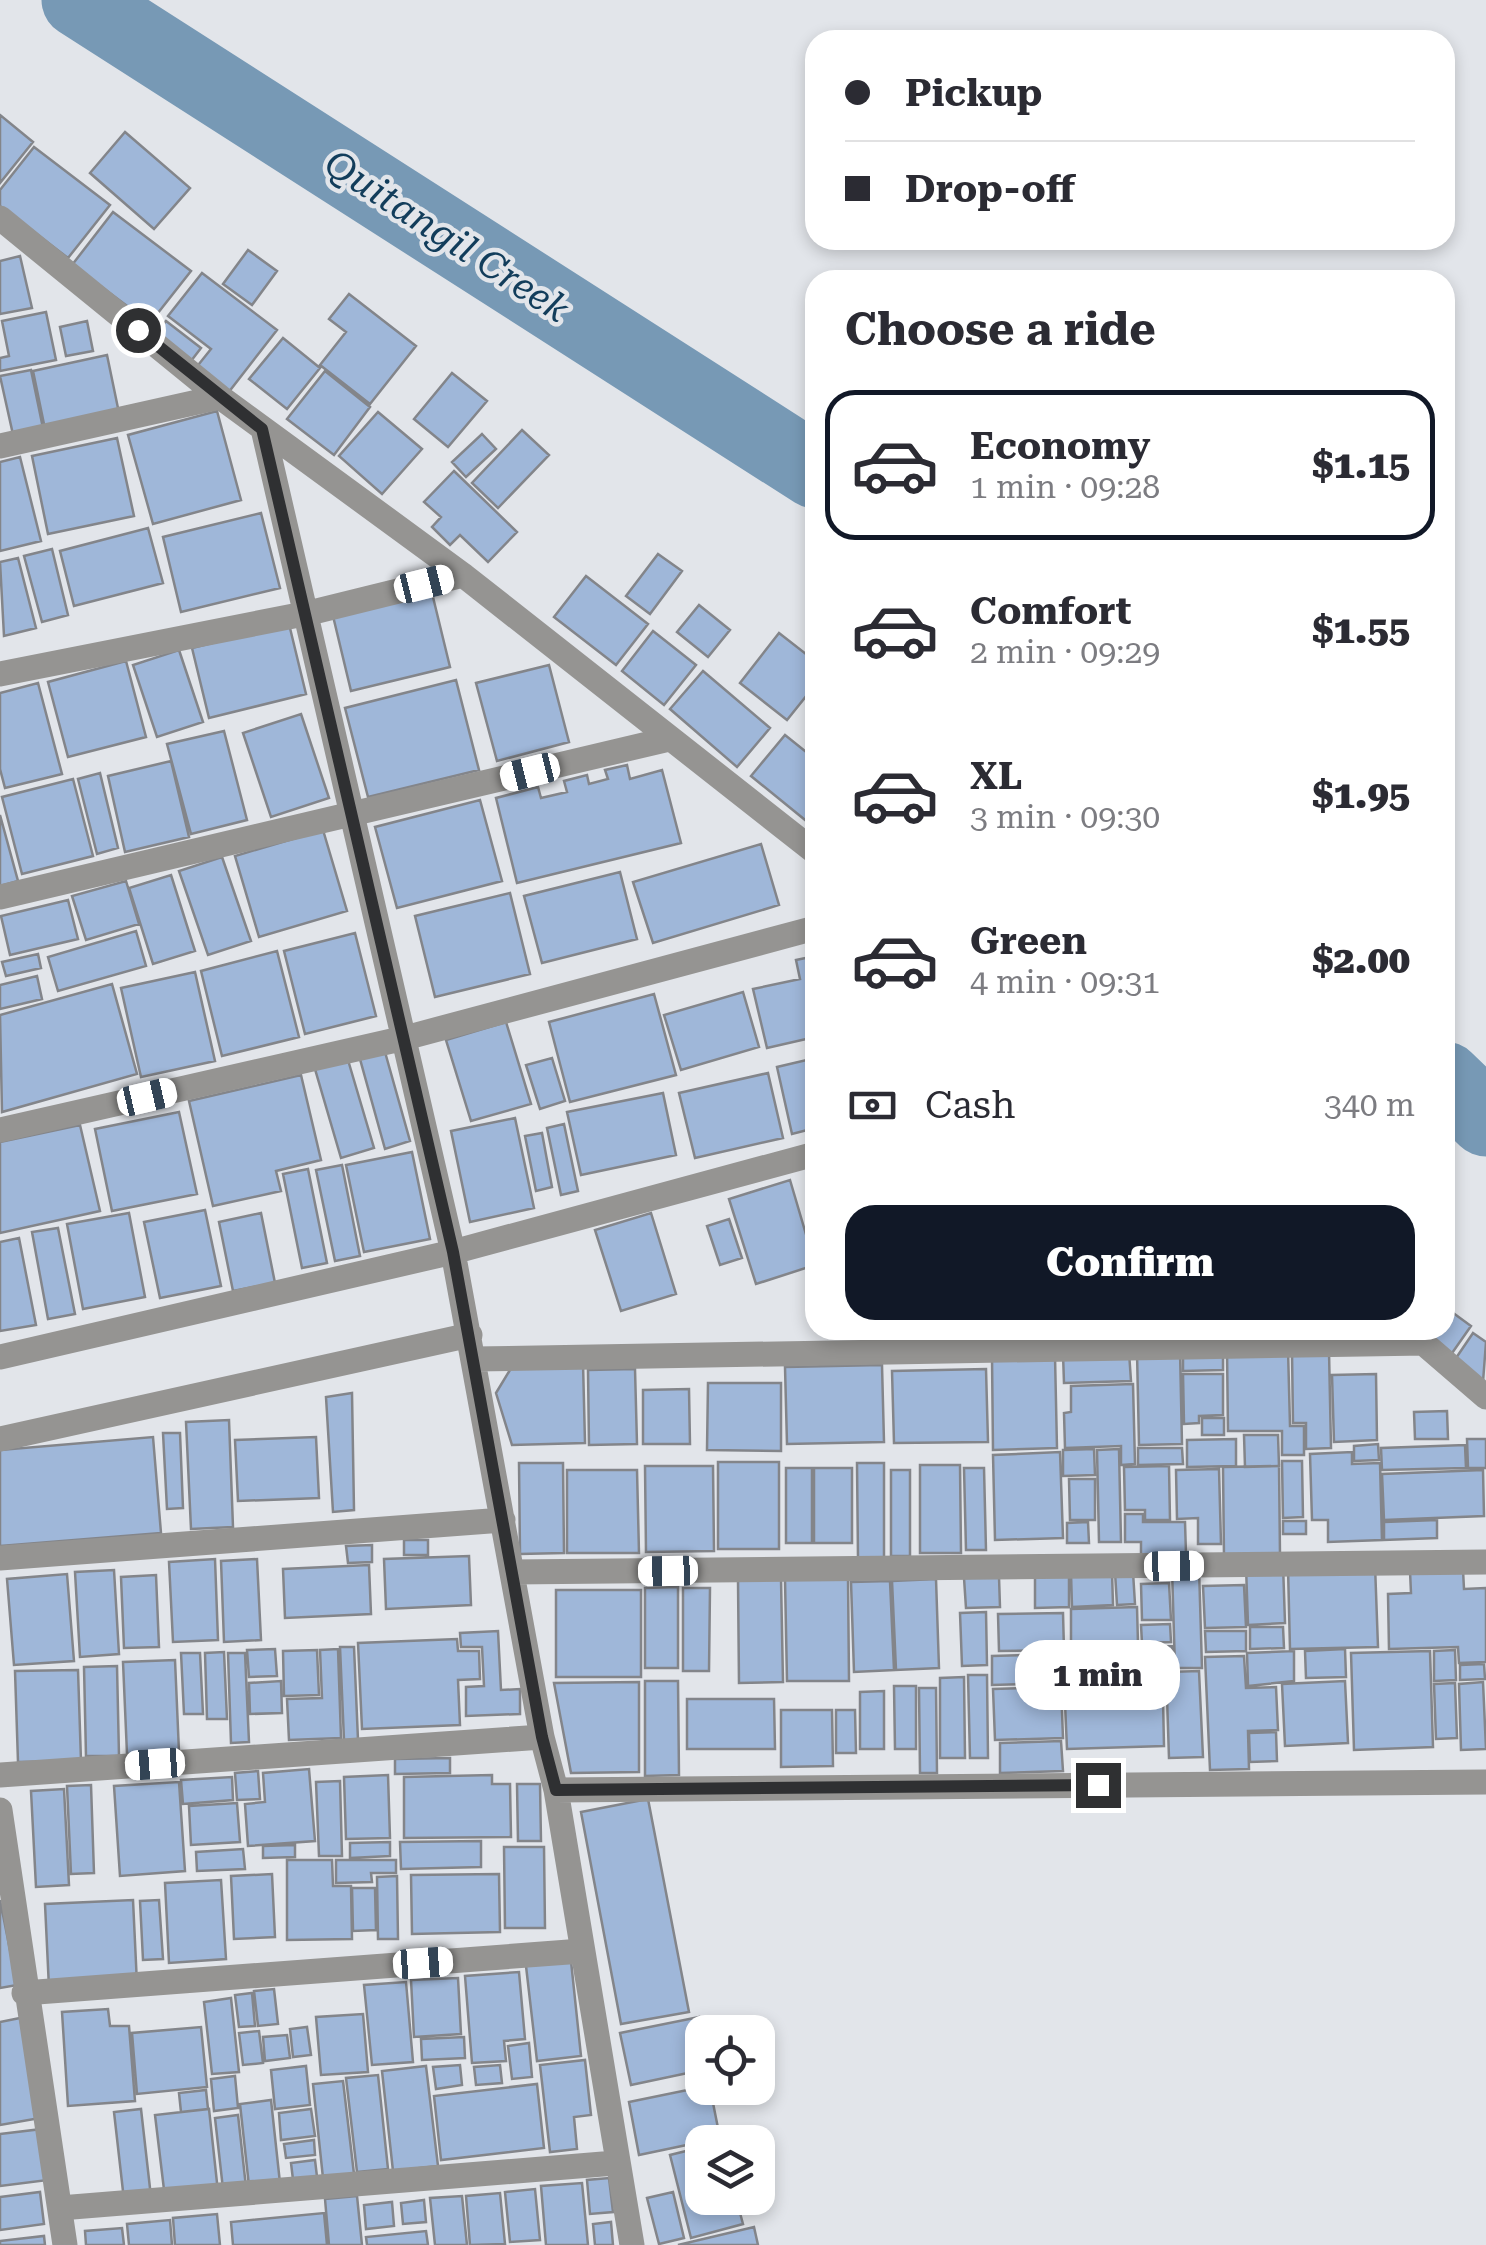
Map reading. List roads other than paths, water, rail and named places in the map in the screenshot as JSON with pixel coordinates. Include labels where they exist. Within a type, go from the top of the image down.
[{"type":"street","points":[[0,218],[220,397],[463,575],[805,844]]},
{"type":"street","points":[[0,446],[220,397]]},
{"type":"street","points":[[262,429],[308,613],[453,1252],[542,1737],[556,1790],[632,2245]]},
{"type":"street","points":[[0,674],[308,613],[463,575]]},
{"type":"street","points":[[0,896],[669,739]]},
{"type":"street","points":[[0,1130],[405,1038],[805,931]]},
{"type":"street","points":[[0,1357],[453,1252],[805,1157]]},
{"type":"street","points":[[0,1439],[472,1346],[1102,1340]]},
{"type":"street","points":[[1420,1340],[1486,1397]]},
{"type":"street","points":[[0,1558],[503,1520]]},
{"type":"street","points":[[512,1572],[1486,1562]]},
{"type":"street","points":[[0,1775],[542,1737]]},
{"type":"street","points":[[556,1790],[1486,1782]]},
{"type":"street","points":[[0,1815],[17,2001],[65,2245]]},
{"type":"street","points":[[17,2001],[582,1951]]},
{"type":"street","points":[[60,2208],[616,2164]]},
{"type":"waterway","name":"Quitangil Creek","points":[[79,0],[805,465]]},
{"type":"waterway","name":"Quitangil Creek","points":[[1455,1089],[1486,1119]]}]
